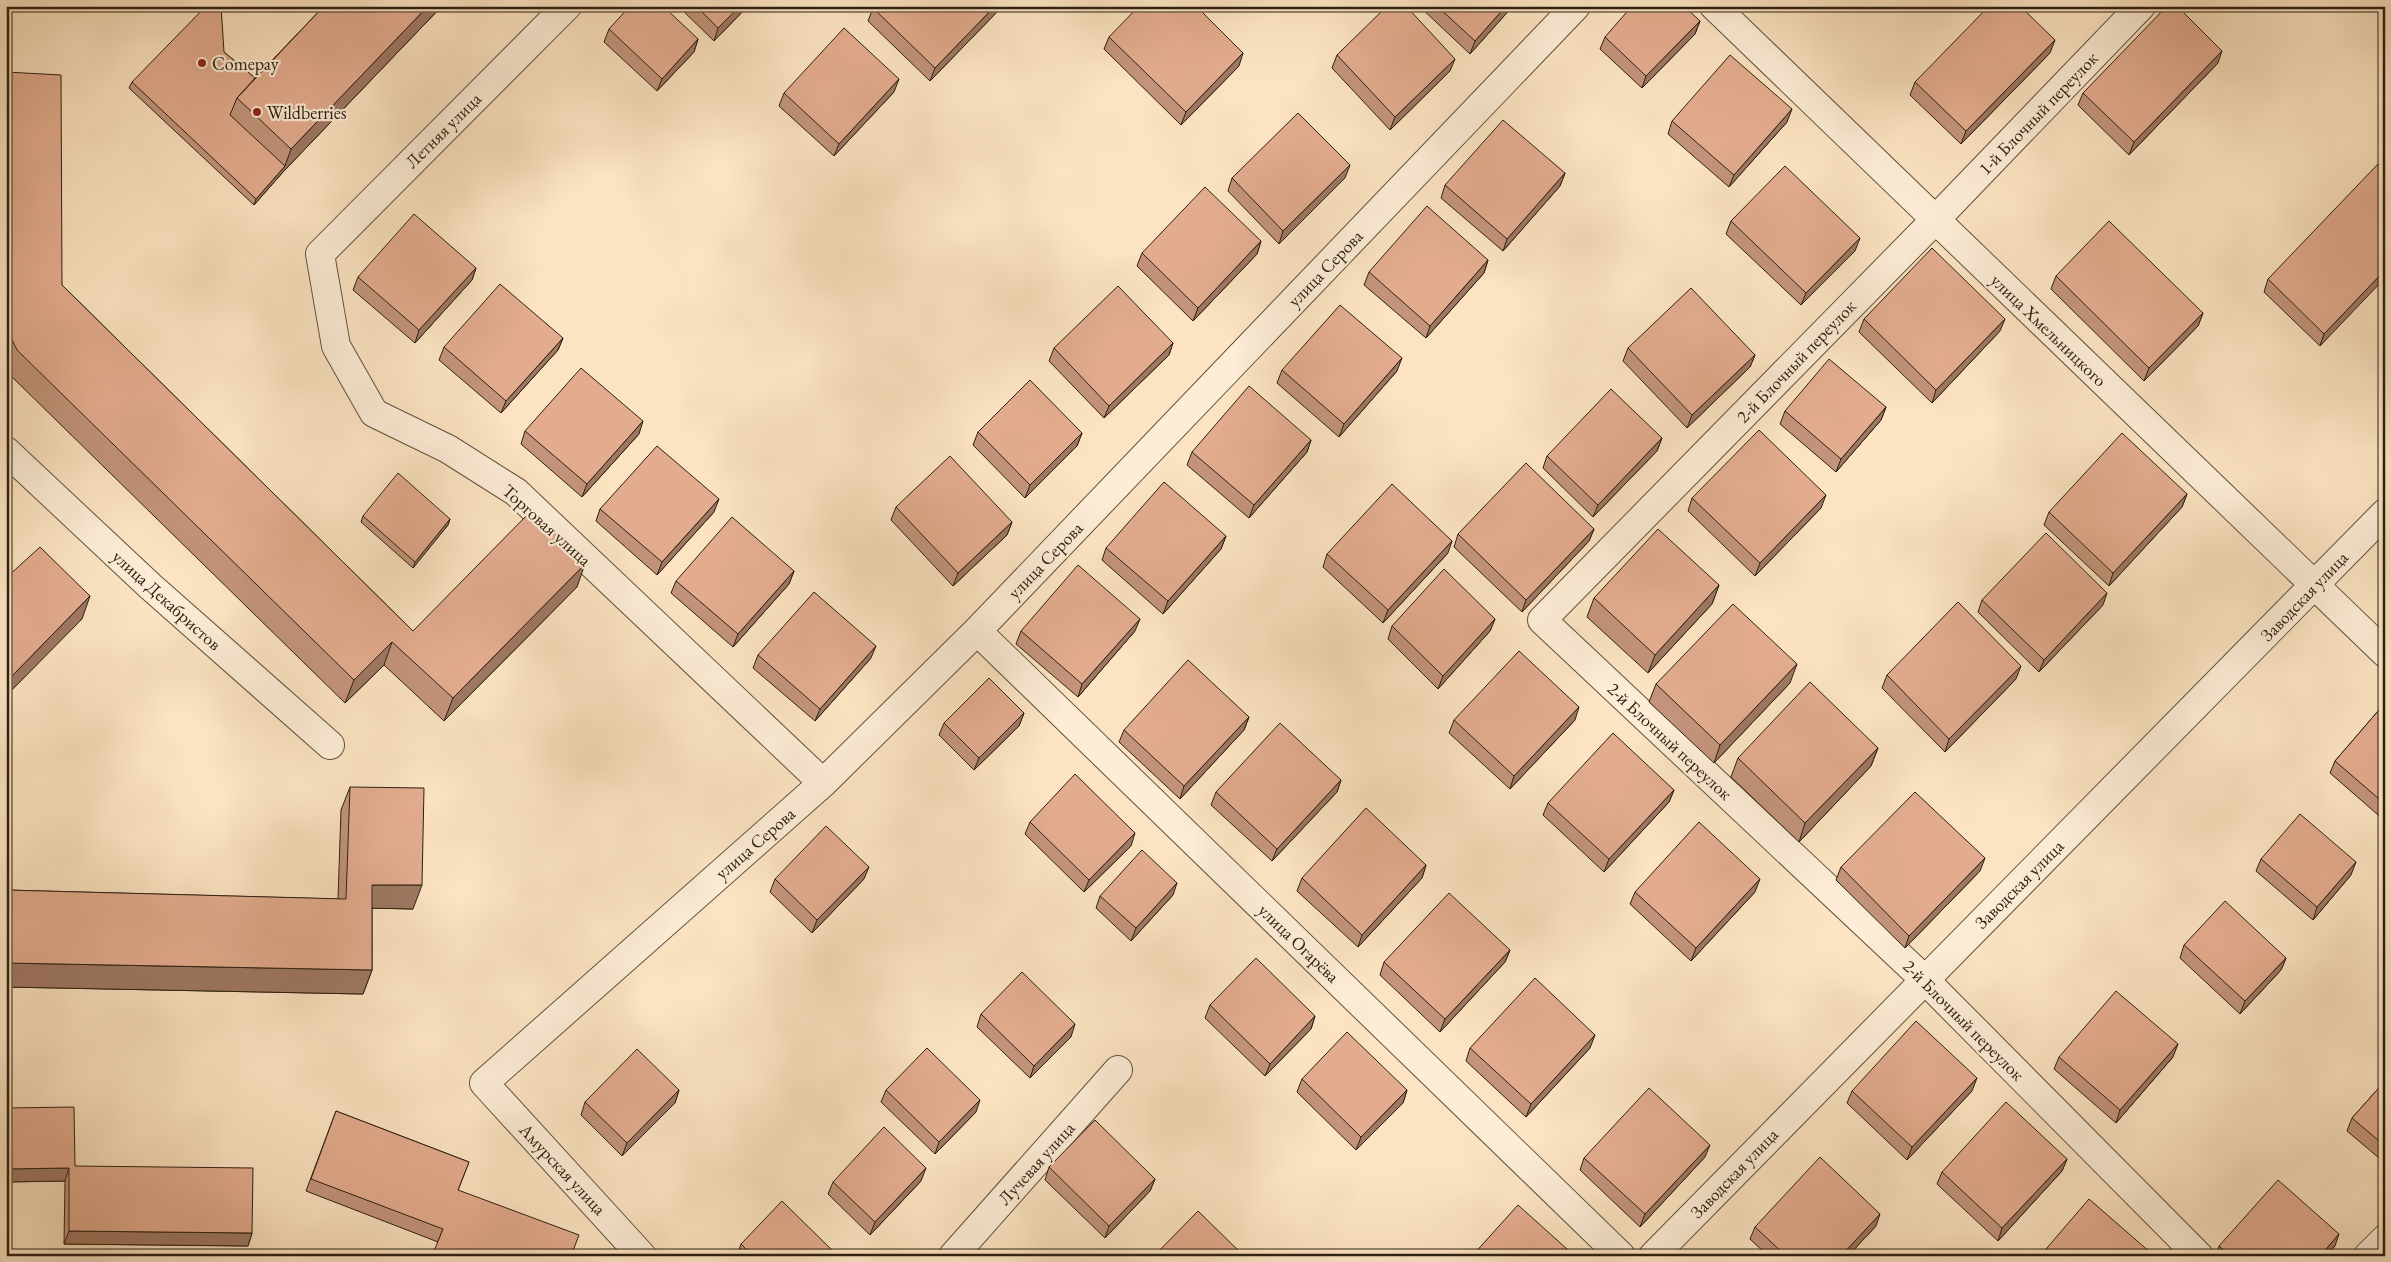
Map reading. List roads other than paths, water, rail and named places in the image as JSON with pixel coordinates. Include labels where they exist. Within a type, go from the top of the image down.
[{"type":"street","name":"Летняя улица","points":[[320,254],[566,6]]},
{"type":"street","name":"улица Хмельницкого","points":[[1714,6],[2385,653]]},
{"type":"street","name":"1-й Блочный переулок","points":[[1935,220],[2141,6]]},
{"type":"street","name":"улица Серова","points":[[484,1083],[823,783],[977,631],[1575,7]]},
{"type":"street","name":"2-й Блочный переулок","points":[[1935,220],[1542,620],[1924,979],[2199,1256]]},
{"type":"street","name":"Торговая улица","points":[[320,254],[336,346],[374,412],[448,449],[516,492],[823,783]]},
{"type":"street","name":"улица Декабристов","points":[[6,451],[150,586],[330,745]]},
{"type":"street","name":"Заводская улица","points":[[1653,1256],[2385,513]]},
{"type":"street","name":"улица Огарёва","points":[[977,631],[1621,1256]]},
{"type":"street","name":"Лучевая улица","points":[[953,1256],[1118,1070]]},
{"type":"street","name":"Амурская улица","points":[[484,1083],[642,1256]]},
{"type":"street","points":[[2368,1256],[2385,1239]]},
{"type":"place","name":"Comepay","points":[[202,63]]},
{"type":"place","name":"Wildberries","points":[[257,112]]}]
